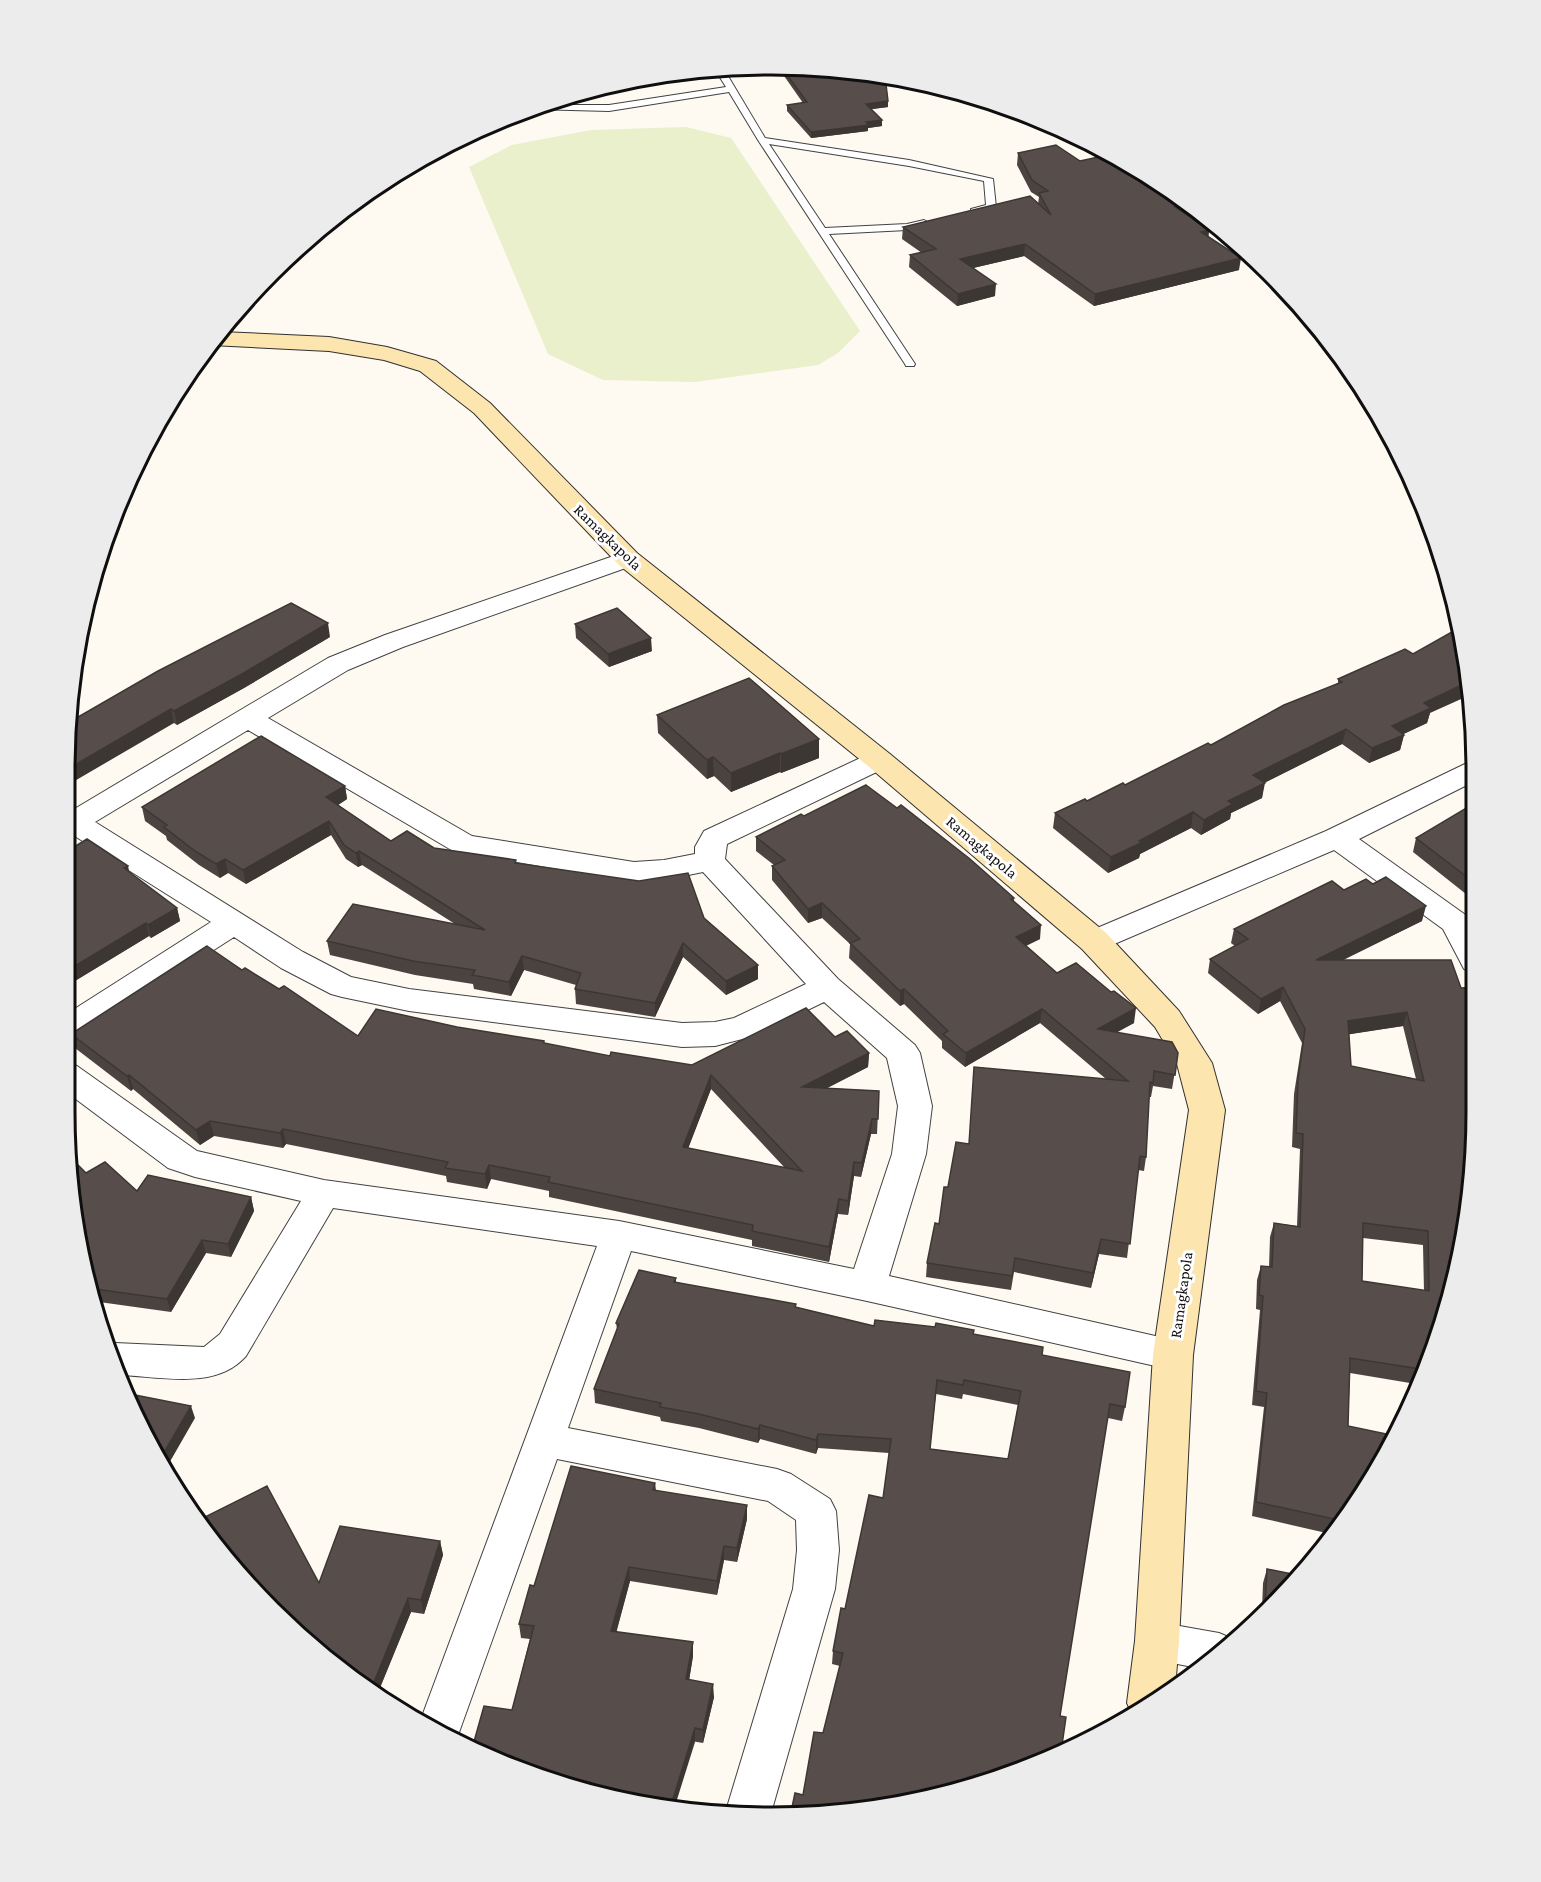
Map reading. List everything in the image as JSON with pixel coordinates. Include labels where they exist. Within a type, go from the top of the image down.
[{"type":"street","name":"Ramagkapola","points":[[225,339],[329,344],[387,354],[428,366],[482,408],[628,559],[879,759],[1094,941],[1167,1019],[1194,1063],[1207,1110],[1173,1355],[1157,1641],[1151,1694]]},
{"type":"street","points":[[75,822],[347,660],[394,641],[628,559]]},
{"type":"street","points":[[248,718],[464,844],[634,872],[664,870],[710,861]]},
{"type":"street","points":[[867,1286],[909,1154],[915,1106],[903,1053],[826,987],[710,861],[710,847],[715,838],[879,759]]},
{"type":"street","points":[[1094,941],[1338,838],[1466,774]]},
{"type":"street","points":[[75,828],[234,922],[292,960],[342,986],[409,1000],[682,1035],[715,1034],[742,1028],[826,987]]},
{"type":"street","points":[[1338,838],[1456,923],[1466,943]]},
{"type":"street","points":[[75,1024],[234,922]]},
{"type":"street","points":[[75,1081],[180,1159],[195,1164],[324,1193],[619,1235],[867,1286],[1173,1355]]},
{"type":"street","points":[[121,1359],[209,1363],[224,1355],[233,1345],[324,1193]]},
{"type":"street","points":[[441,1723],[619,1235]]},
{"type":"street","points":[[546,1440],[777,1486],[816,1511],[818,1550],[814,1589],[750,1807]]},
{"type":"street","points":[[1157,1641],[1209,1651]]},
{"type":"lane","points":[[724,76],[762,140],[910,364]]},
{"type":"lane","points":[[560,108],[609,108],[732,90]]},
{"type":"lane","points":[[762,140],[909,162],[988,179],[991,207],[959,214]]},
{"type":"lane","points":[[822,231],[907,227],[938,219]]},
{"type":"green space","points":[[686,127],[731,138],[860,331],[838,353],[818,365],[695,382],[603,380],[548,354],[469,167],[512,145],[591,130]]},
{"type":"building","points":[[787,75],[816,76],[886,85],[888,101],[866,104],[882,120],[866,122],[869,125],[811,132],[787,105],[807,102]]},
{"type":"building","points":[[1056,145],[1080,161],[1097,157],[1157,192],[1208,230],[1201,232],[1240,258],[1095,294],[1025,244],[960,259],[996,284],[958,294],[910,255],[936,249],[903,227],[1030,196],[1051,215],[1039,193],[1048,191],[1032,180],[1018,153]]},
{"type":"building","points":[[291,603],[328,623],[242,674],[174,711],[171,709],[75,765],[77,718],[158,671]]},
{"type":"building","points":[[617,608],[651,638],[608,654],[575,624]]},
{"type":"building","points":[[1452,632],[1461,686],[1424,703],[1431,708],[1392,726],[1404,735],[1372,748],[1346,729],[1253,775],[1265,783],[1228,801],[1233,804],[1204,820],[1193,812],[1139,841],[1141,843],[1111,857],[1055,813],[1085,799],[1087,801],[1123,783],[1125,785],[1208,743],[1211,745],[1284,705],[1342,682],[1338,679],[1405,649],[1413,654]]},
{"type":"building","points":[[749,678],[819,739],[731,773],[713,757],[707,760],[657,715]]},
{"type":"building","points":[[261,736],[345,786],[326,797],[391,841],[407,831],[434,848],[516,860],[515,863],[639,881],[688,873],[704,918],[758,965],[726,981],[683,943],[655,1003],[575,989],[581,973],[522,956],[509,982],[472,975],[475,970],[413,961],[327,941],[353,904],[485,930],[359,851],[356,853],[344,845],[329,821],[243,870],[225,859],[216,864],[195,851],[164,827],[167,825],[142,807]]},
{"type":"building","points":[[866,785],[897,808],[901,805],[970,859],[1014,898],[1011,899],[1041,925],[1016,937],[1057,973],[1076,963],[1111,992],[1114,991],[1136,1008],[1098,1029],[1172,1042],[1178,1053],[1175,1075],[1154,1071],[1153,1083],[1150,1082],[1146,1157],[1140,1156],[1130,1244],[1101,1239],[1093,1273],[1015,1258],[1012,1276],[927,1263],[935,1223],[939,1224],[944,1187],[948,1187],[956,1142],[969,1144],[974,1067],[1128,1081],[1042,1009],[966,1053],[943,1034],[948,1031],[904,989],[900,991],[850,943],[860,939],[822,903],[808,909],[772,866],[785,860],[756,837]]},
{"type":"building","points":[[1466,808],[1466,876],[1416,838]]},
{"type":"building","points":[[87,839],[128,866],[124,868],[177,908],[148,925],[146,923],[75,966],[75,846]]},
{"type":"building","points":[[1386,877],[1426,906],[1316,960],[1451,960],[1461,988],[1466,988],[1465,1157],[1453,1247],[1442,1292],[1417,1368],[1350,1358],[1348,1426],[1386,1434],[1349,1498],[1334,1519],[1256,1502],[1267,1393],[1256,1391],[1263,1296],[1259,1295],[1261,1266],[1272,1267],[1274,1223],[1300,1227],[1303,1134],[1296,1133],[1298,1080],[1305,1029],[1283,987],[1261,999],[1210,959],[1248,939],[1234,929],[1332,881],[1344,890],[1366,879],[1373,884]],"holes":[[[1407,1012],[1424,1081],[1351,1066],[1348,1021]],[[1363,1223],[1428,1231],[1429,1291],[1362,1281]]]},
{"type":"building","points":[[207,946],[242,970],[245,968],[279,989],[284,986],[358,1036],[376,1009],[610,1056],[611,1052],[692,1065],[806,1008],[835,1037],[847,1031],[869,1053],[802,1087],[879,1091],[878,1119],[872,1119],[862,1163],[854,1162],[848,1201],[839,1199],[829,1247],[752,1231],[753,1225],[548,1182],[550,1177],[489,1165],[485,1174],[445,1168],[448,1162],[283,1129],[280,1133],[210,1121],[196,1130],[129,1075],[127,1076],[75,1037],[75,1031]],"holes":[[[711,1075],[802,1171],[683,1147]]]},
{"type":"building","points":[[105,1162],[137,1191],[148,1175],[251,1197],[228,1244],[202,1240],[167,1299],[98,1289],[88,1247],[77,1164],[86,1173]]},
{"type":"building","points":[[639,1270],[676,1278],[674,1282],[796,1304],[795,1307],[874,1326],[875,1320],[935,1327],[936,1323],[974,1330],[973,1334],[1043,1347],[1042,1355],[1130,1372],[1125,1407],[1110,1404],[1060,1716],[1066,1717],[1062,1742],[994,1770],[906,1794],[816,1806],[792,1807],[795,1793],[803,1795],[814,1732],[823,1733],[843,1653],[833,1651],[841,1608],[845,1609],[869,1495],[883,1498],[891,1439],[818,1434],[816,1440],[760,1425],[758,1429],[660,1407],[661,1403],[594,1389],[619,1324],[616,1323]],"holes":[[[937,1380],[963,1385],[964,1380],[1021,1391],[1008,1459],[930,1449]]]},
{"type":"building","points":[[136,1395],[191,1406],[164,1452]]},
{"type":"building","points":[[571,1466],[655,1483],[653,1490],[747,1505],[737,1548],[724,1546],[717,1581],[629,1567],[611,1631],[693,1642],[686,1679],[713,1684],[703,1730],[695,1728],[673,1800],[590,1783],[547,1770],[474,1740],[484,1706],[512,1710],[534,1626],[519,1624],[530,1585],[534,1586]]},
{"type":"building","points":[[267,1486],[319,1583],[340,1526],[440,1541],[421,1600],[408,1598],[374,1683],[312,1634],[279,1603],[248,1570],[206,1517]]},
{"type":"building","points":[[1267,1569],[1290,1574],[1265,1599]]}]
